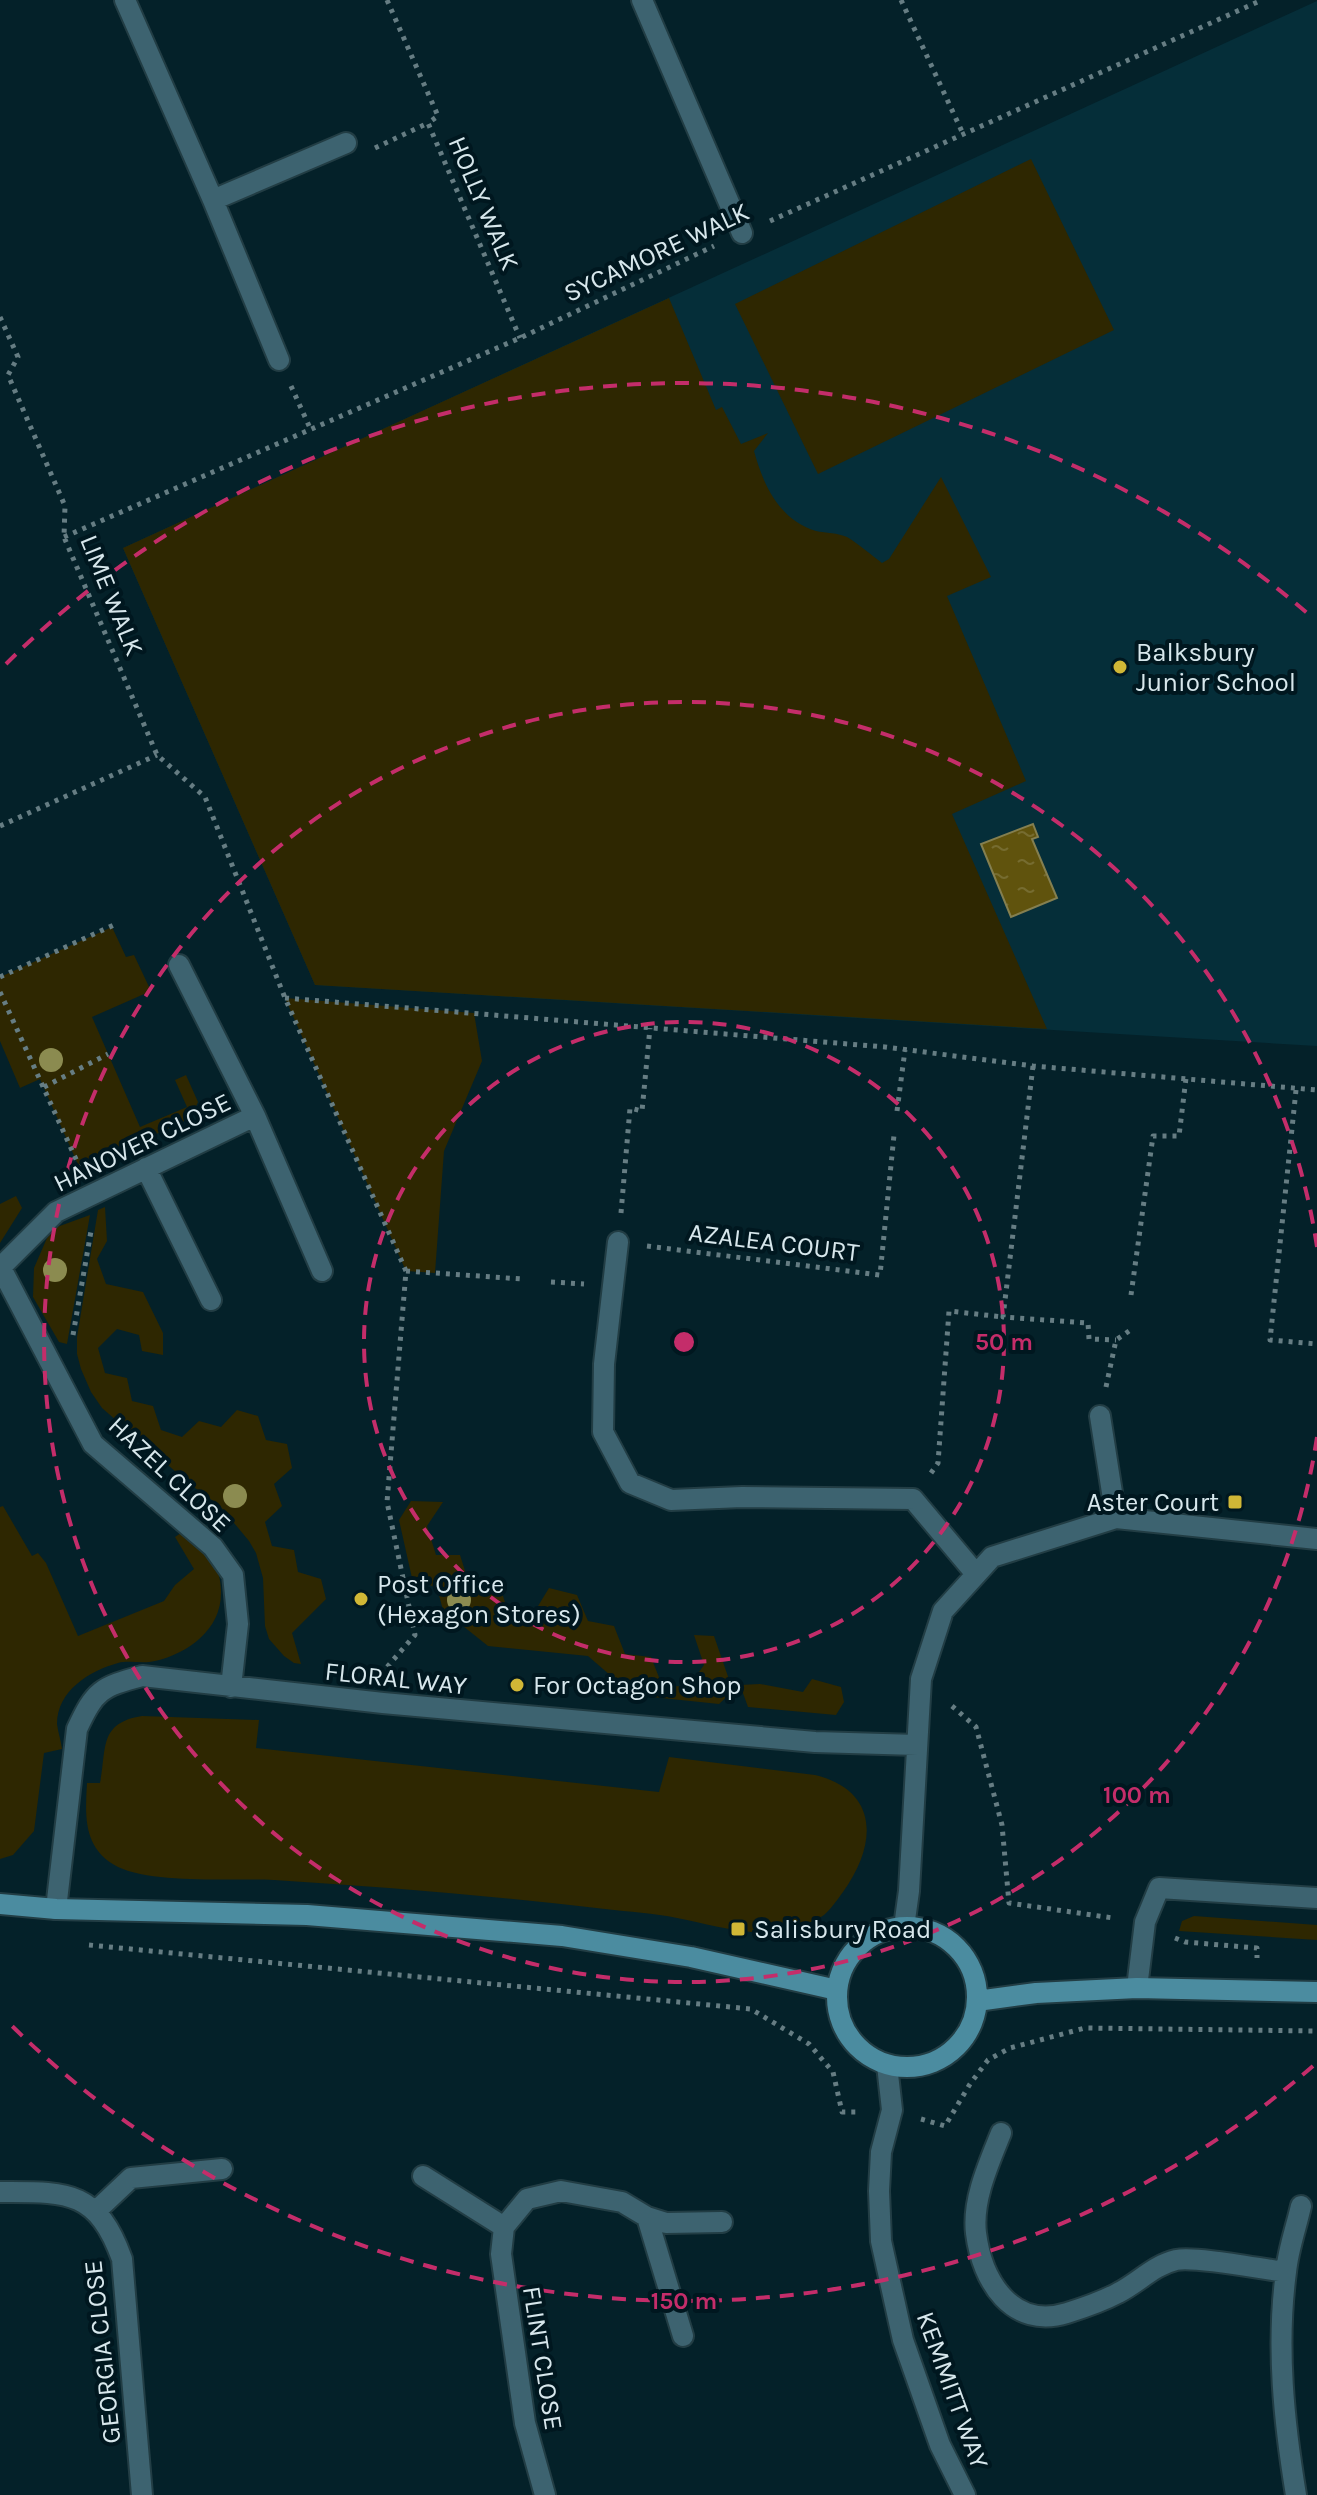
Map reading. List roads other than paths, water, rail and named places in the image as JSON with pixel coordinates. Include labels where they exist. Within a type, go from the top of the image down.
[{"type":"street","points":[[125,0],[279,360]]},
{"type":"street","points":[[642,0],[742,233]]},
{"type":"street","points":[[213,200],[346,143]]},
{"type":"street","name":"HANOVER CLOSE","points":[[0,1268],[56,1212],[255,1116],[179,965]]},
{"type":"street","points":[[255,1116],[322,1271]]},
{"type":"street","points":[[146,1168],[211,1300]]},
{"type":"street","points":[[618,1242],[604,1364],[603,1432],[630,1483],[671,1500],[742,1497],[913,1499],[976,1574]]},
{"type":"street","name":"HAZEL CLOSE","points":[[0,1268],[93,1444],[213,1547],[233,1575],[238,1624],[231,1687]]},
{"type":"street","points":[[1100,1416],[1116,1518]]},
{"type":"street","points":[[904,1927],[909,1891],[921,1679],[943,1611],[992,1557],[1116,1518],[1317,1539]]},
{"type":"street","name":"FLORAL WAY","points":[[56,1909],[77,1729],[88,1705],[108,1685],[142,1676],[815,1742],[917,1745]]},
{"type":"street","points":[[1137,1988],[1145,1922],[1159,1888],[1317,1898]]},
{"type":"street","points":[[0,1904],[56,1909],[307,1915],[562,1936],[691,1957],[837,1990]]},
{"type":"street","points":[[904,1927],[924,1929],[942,1936],[957,1948],[976,1982],[977,2001],[973,2022],[963,2040],[948,2055],[929,2064],[908,2067],[887,2065],[870,2058],[855,2046],[838,2013],[837,1990],[846,1962],[859,1945],[884,1931],[904,1927]]},
{"type":"street","points":[[977,2001],[1036,1993],[1137,1988],[1317,1992]]},
{"type":"street","name":"KEMMITT WAY","points":[[887,2065],[892,2110],[881,2152],[881,2241],[903,2340],[940,2445],[965,2495]]},
{"type":"street","points":[[1001,2133],[979,2200],[976,2233],[986,2268],[1003,2300],[1019,2312],[1038,2316],[1064,2314],[1117,2294],[1159,2267],[1179,2260],[1286,2272]]},
{"type":"street","points":[[0,2192],[54,2192],[74,2198],[96,2211],[131,2178],[222,2169]]},
{"type":"street","points":[[423,2176],[504,2227],[527,2199],[561,2191],[622,2202],[647,2217],[666,2223],[722,2222]]},
{"type":"street","points":[[1296,2495],[1281,2373],[1286,2272],[1301,2206]]},
{"type":"street","name":"GEORGIA CLOSE","points":[[96,2211],[112,2230],[122,2259],[142,2495]]},
{"type":"street","points":[[647,2217],[683,2336]]},
{"type":"street","name":"FLINT CLOSE","points":[[504,2227],[501,2254],[525,2423],[545,2495]]},
{"type":"water","points":[[1033,824],[1038,837],[1032,839],[1057,898],[1011,917],[981,844]]},
{"type":"place","name":"Balksbury Junior School","points":[[1120,667]]},
{"type":"place","name":"Aster Court","points":[[1235,1502]]},
{"type":"place","name":"Post Office (Hexagon Stores)","points":[[361,1599]]},
{"type":"place","name":"For Octagon Shop","points":[[517,1685]]},
{"type":"place","name":"Salisbury Road","points":[[738,1929]]}]
